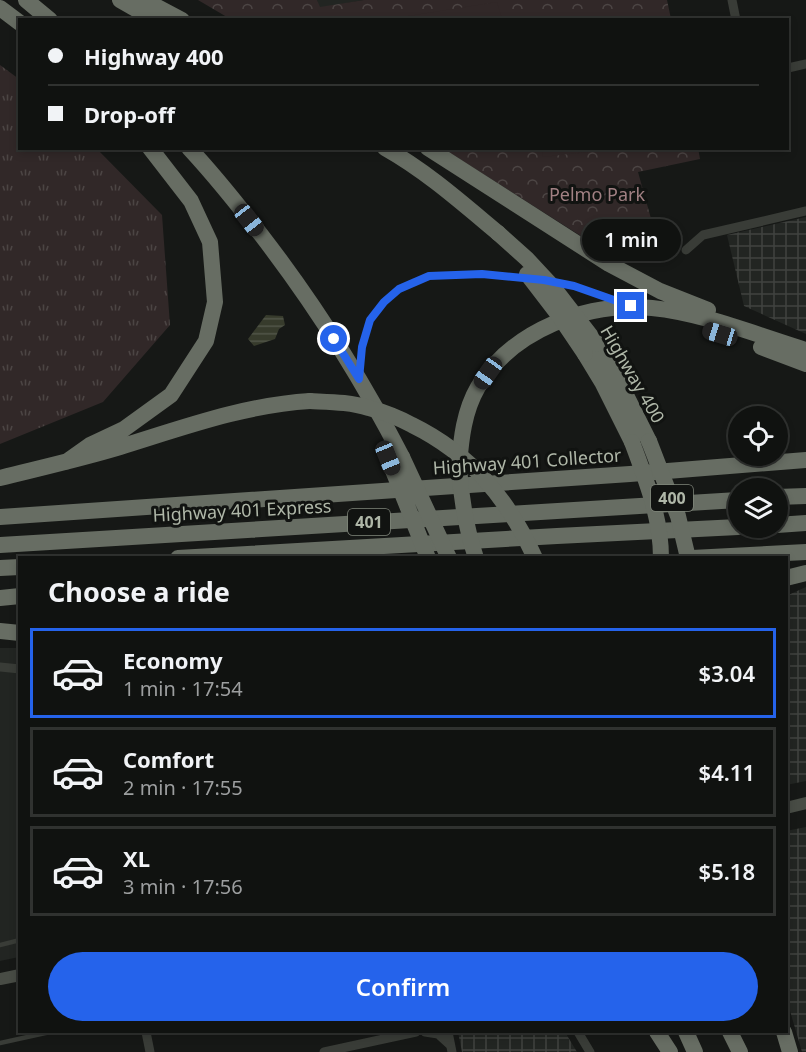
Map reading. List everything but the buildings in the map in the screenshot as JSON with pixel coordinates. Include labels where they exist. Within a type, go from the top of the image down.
[{"type":"highway","points":[[26,0],[48,18]]},
{"type":"highway","points":[[120,0],[152,18]]},
{"type":"highway","points":[[144,0],[178,18]]},
{"type":"highway","points":[[0,8],[18,22]]},
{"type":"highway","points":[[66,462],[90,446],[124,429],[171,395],[206,341],[215,302],[210,242],[191,201],[152,150]]},
{"type":"highway","points":[[191,150],[238,205],[324,322],[363,386],[395,458],[449,556]]},
{"type":"highway","points":[[389,150],[438,184],[496,235],[591,349],[602,382],[632,442],[654,506],[660,534],[661,556]]},
{"type":"highway","points":[[431,150],[584,249],[636,279],[676,298],[806,350]]},
{"type":"highway","points":[[475,556],[463,508],[459,467],[464,425],[478,388],[500,358],[535,333],[584,314],[631,306],[698,317],[806,350]]},
{"type":"highway","points":[[584,314],[641,317],[681,323],[773,351],[806,364]]},
{"type":"highway","name":"Highway 400","points":[[591,349],[625,393],[649,441],[678,516],[689,556]]},
{"type":"highway","points":[[0,478],[66,462],[228,414],[268,405],[310,400],[340,402],[397,417],[444,443],[464,458],[496,491],[534,556]]},
{"type":"highway","points":[[395,458],[427,556]]},
{"type":"highway","name":"Highway 401 Collector","points":[[0,517],[806,460]]},
{"type":"highway","points":[[788,497],[806,496]]},
{"type":"highway","name":"Highway 401 Express","points":[[0,545],[728,501]]},
{"type":"highway","points":[[788,525],[806,524]]},
{"type":"highway","name":"401","points":[[212,556],[728,527]]},
{"type":"highway","points":[[729,556],[806,552]]},
{"type":"highway","points":[[0,568],[18,567]]},
{"type":"highway","points":[[788,578],[806,573]]},
{"type":"highway","points":[[0,598],[18,596]]},
{"type":"highway","points":[[0,631],[18,633]]},
{"type":"highway","points":[[658,1033],[670,1052]]},
{"type":"highway","points":[[686,1033],[696,1052]]},
{"type":"highway","points":[[730,1033],[740,1052]]},
{"type":"highway","points":[[740,1033],[746,1052]]},
{"type":"highway","points":[[784,1033],[790,1052]]},
{"type":"main road","points":[[788,808],[806,803]]},
{"type":"main road","points":[[0,979],[18,975]]},
{"type":"street","points":[[732,0],[736,18]]},
{"type":"street","points":[[789,69],[806,64]]},
{"type":"street","points":[[686,249],[704,235],[806,211]]},
{"type":"street","points":[[0,667],[18,669]]},
{"type":"street","points":[[146,1033],[150,1052]]},
{"type":"street","points":[[324,1052],[411,1033]]},
{"type":"street","points":[[432,1033],[438,1034],[451,1048]]},
{"type":"street","points":[[448,1033],[451,1048]]},
{"type":"street","points":[[579,1033],[590,1052]]},
{"type":"lane","points":[[363,386],[362,347],[370,320],[384,302],[399,289],[429,276],[482,274],[544,280],[574,286],[631,306]]},
{"type":"lane","points":[[0,945],[18,940]]},
{"type":"lane","points":[[0,1043],[45,1033]]},
{"type":"shaded area","points":[[317,0],[364,0],[319,8]]},
{"type":"shaded area","points":[[806,217],[806,334],[744,306],[727,235]]},
{"type":"shaded area","points":[[266,315],[283,316],[285,325],[279,329],[275,339],[254,346],[248,339]]},
{"type":"shaded area","points":[[806,587],[806,781],[788,785],[788,595]]},
{"type":"shaded area","points":[[0,648],[18,648],[18,957],[0,961]]},
{"type":"shaded area","points":[[806,827],[806,1052],[802,1052],[788,1004],[788,831]]},
{"type":"shaded area","points":[[458,1033],[566,1033],[577,1052],[462,1052]]},
{"type":"green space","points":[[198,0],[317,0],[320,7],[364,0],[667,0],[671,18],[229,18]]},
{"type":"green space","points":[[497,2],[502,18],[395,18]]},
{"type":"green space","points":[[0,65],[18,78],[18,150],[98,150],[162,215],[170,325],[103,402],[0,444]]},
{"type":"green space","name":"Pelmo Park","points":[[446,150],[698,150],[700,159],[638,172],[662,258],[622,262]]},
{"type":"green space","points":[[542,150],[605,150],[543,157]]},
{"type":"route","points":[[334,339],[359,379],[362,347],[370,320],[384,302],[399,289],[429,276],[482,274],[544,280],[574,286],[631,306]]}]
